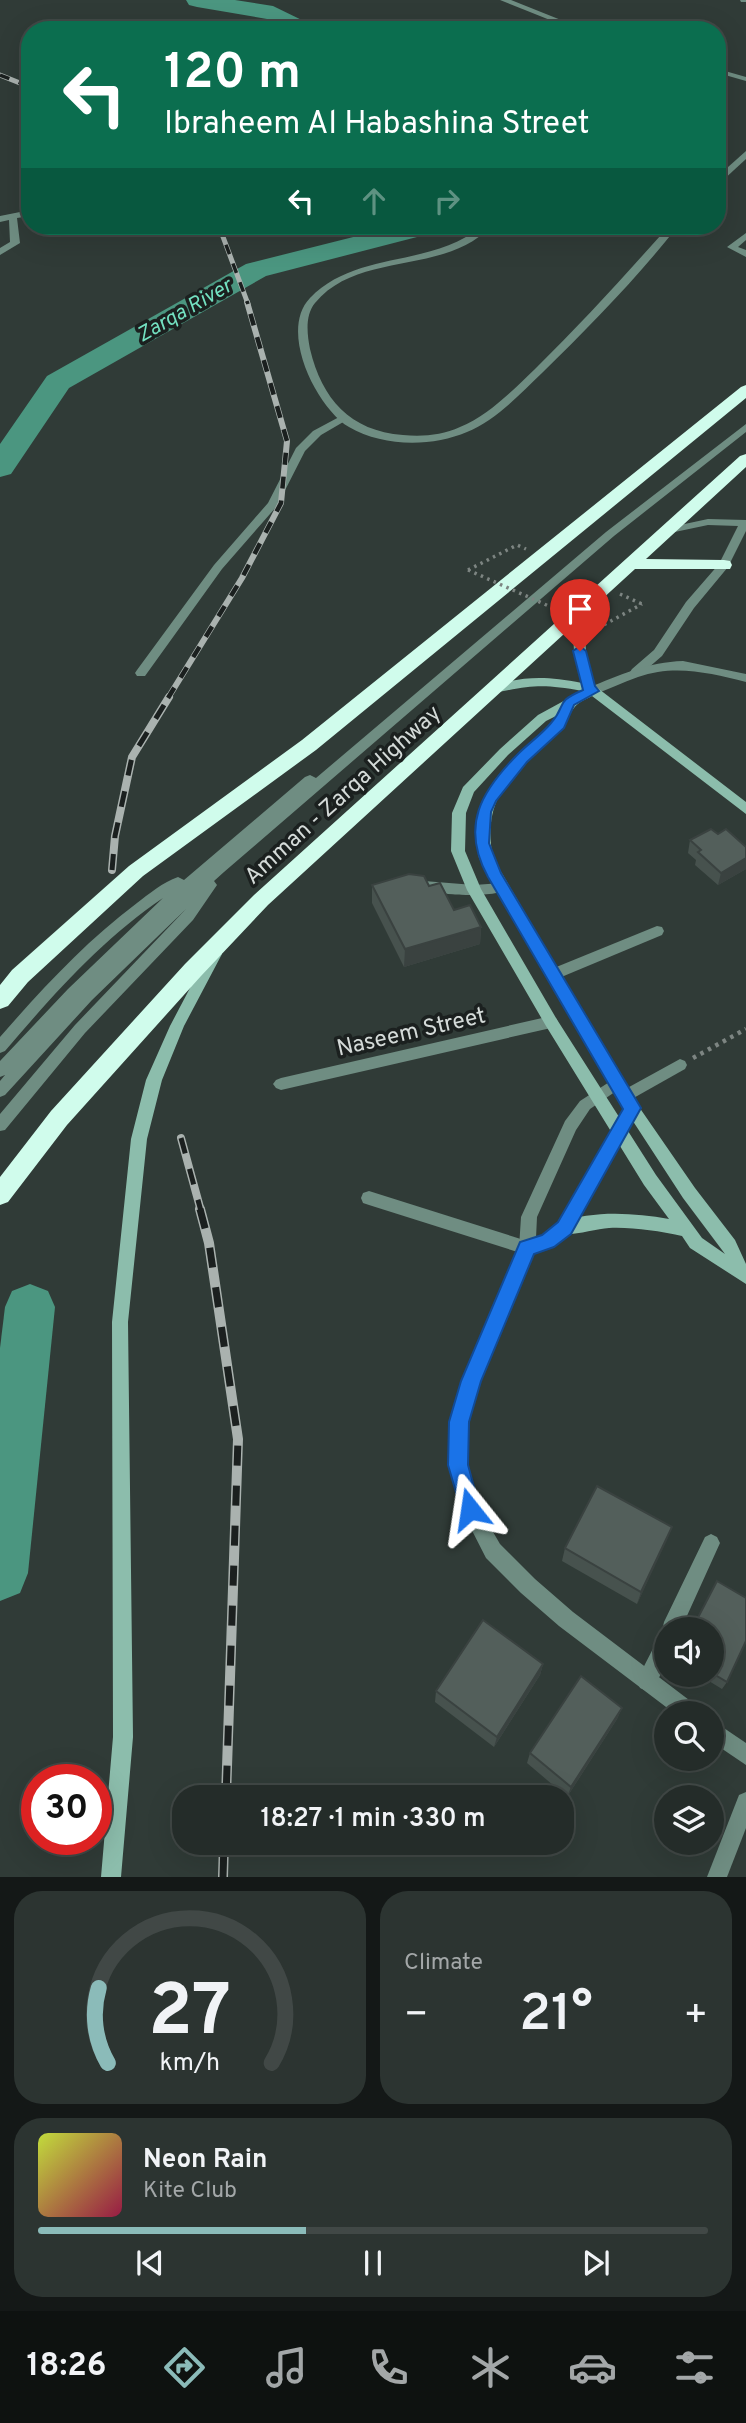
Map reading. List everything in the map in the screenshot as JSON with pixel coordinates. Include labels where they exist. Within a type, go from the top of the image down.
[{"type":"highway","points":[[0,1000],[20,976],[136,871],[309,746],[746,390]]},
{"type":"highway","name":"Amman - Zarqa Highway","points":[[2,1194],[59,1118],[261,900],[578,615],[746,459]]},
{"type":"highway","points":[[631,564],[724,565]]},
{"type":"street","points":[[504,0],[552,21]]},
{"type":"street","points":[[726,73],[746,79]]},
{"type":"street","points":[[726,173],[746,155]]},
{"type":"street","points":[[0,219],[21,216]]},
{"type":"street","points":[[0,252],[15,243],[13,218]]},
{"type":"street","points":[[477,235],[450,248],[352,274],[319,293],[309,305],[303,318],[310,363],[324,396],[341,419],[371,433],[397,439],[425,439],[452,434],[473,425],[506,401],[573,339],[666,235]]},
{"type":"street","points":[[746,236],[732,247],[746,254]]},
{"type":"street","points":[[141,673],[218,567],[273,503],[300,450],[317,433],[341,419]]},
{"type":"street","points":[[0,1071],[83,981],[605,531],[746,419]]},
{"type":"street","points":[[0,1091],[214,867],[610,534],[746,427]]},
{"type":"street","points":[[670,530],[709,522],[746,523]]},
{"type":"street","points":[[636,672],[658,653],[690,605],[724,565],[746,523]]},
{"type":"street","points":[[578,615],[580,651],[591,689]]},
{"type":"street","points":[[744,1272],[709,1254],[685,1230],[618,1132],[474,890],[463,866],[457,838],[459,813],[468,790],[503,752],[554,709],[591,689],[664,664],[682,664],[746,678]]},
{"type":"street","points":[[494,690],[530,681],[549,681],[591,689],[746,809]]},
{"type":"street","points":[[569,702],[559,724],[505,778],[483,812],[482,843],[486,858],[625,1096],[669,1164],[729,1245],[744,1272]]},
{"type":"street","points":[[0,1047],[57,986],[135,913],[168,888],[214,867]]},
{"type":"street","points":[[0,1125],[80,1029],[188,916],[214,867]]},
{"type":"street","points":[[410,884],[474,890],[502,888]]},
{"type":"street","points":[[554,974],[657,931]]},
{"type":"street","points":[[111,1877],[123,1737],[120,1322],[139,1139],[154,1080],[223,939]]},
{"type":"street","name":"Naseem Street","points":[[281,1084],[551,1022]]},
{"type":"street","points":[[674,1701],[527,1586],[493,1550],[470,1509],[458,1465],[459,1422],[471,1381],[527,1248],[529,1217],[570,1126],[585,1105],[596,1096],[625,1096],[680,1065]]},
{"type":"street","points":[[565,1228],[618,1132],[625,1096]]},
{"type":"street","points":[[369,1198],[527,1248],[548,1241],[565,1228],[587,1222],[636,1220],[685,1230]]},
{"type":"street","points":[[677,1617],[711,1543]]},
{"type":"street","points":[[647,1681],[654,1666]]},
{"type":"street","points":[[724,1739],[746,1755]]},
{"type":"street","points":[[718,1877],[746,1802]]},
{"type":"path","points":[[517,545],[468,570],[598,628],[642,604]]},
{"type":"path","points":[[680,1065],[746,1029]]},
{"type":"building","points":[[711,829],[718,834],[726,829],[746,847],[746,858],[721,873],[698,852],[701,850],[690,840]]},
{"type":"building","points":[[409,874],[424,876],[429,886],[440,883],[454,910],[470,905],[481,927],[405,949],[372,885]]},
{"type":"building","points":[[597,1486],[672,1527],[641,1592],[565,1548]]},
{"type":"building","points":[[717,1581],[746,1598],[746,1641],[727,1682],[724,1680],[724,1617],[698,1617]]},
{"type":"building","points":[[483,1620],[543,1664],[497,1737],[436,1691]]},
{"type":"building","points":[[581,1676],[622,1708],[572,1785],[569,1785],[530,1753]]},
{"type":"waterway","name":"Zarqa River","points":[[197,0],[273,13],[288,21]]},
{"type":"waterway","name":"Zarqa River","points":[[0,467],[58,382],[256,270],[392,235]]},
{"type":"waterway","name":"Zarqa River","points":[[0,1573],[30,1307]]},
{"type":"railway","points":[[0,75],[21,83]]},
{"type":"railway","points":[[222,235],[248,304]]},
{"type":"railway","points":[[168,698],[242,578],[281,503],[287,441],[247,302]]},
{"type":"railway","points":[[112,870],[115,836],[132,757],[169,697]]},
{"type":"railway","points":[[181,1138],[201,1211]]},
{"type":"railway","points":[[200,1209],[209,1243],[238,1439],[226,1785]]},
{"type":"railway","points":[[223,1877],[224,1855]]},
{"type":"route","points":[[470,1509],[458,1465],[459,1422],[471,1381],[527,1248],[548,1241],[565,1228],[632,1108],[493,873],[482,843],[483,812],[489,798],[522,758],[559,724],[569,702],[592,691],[583,669],[580,651]]}]
